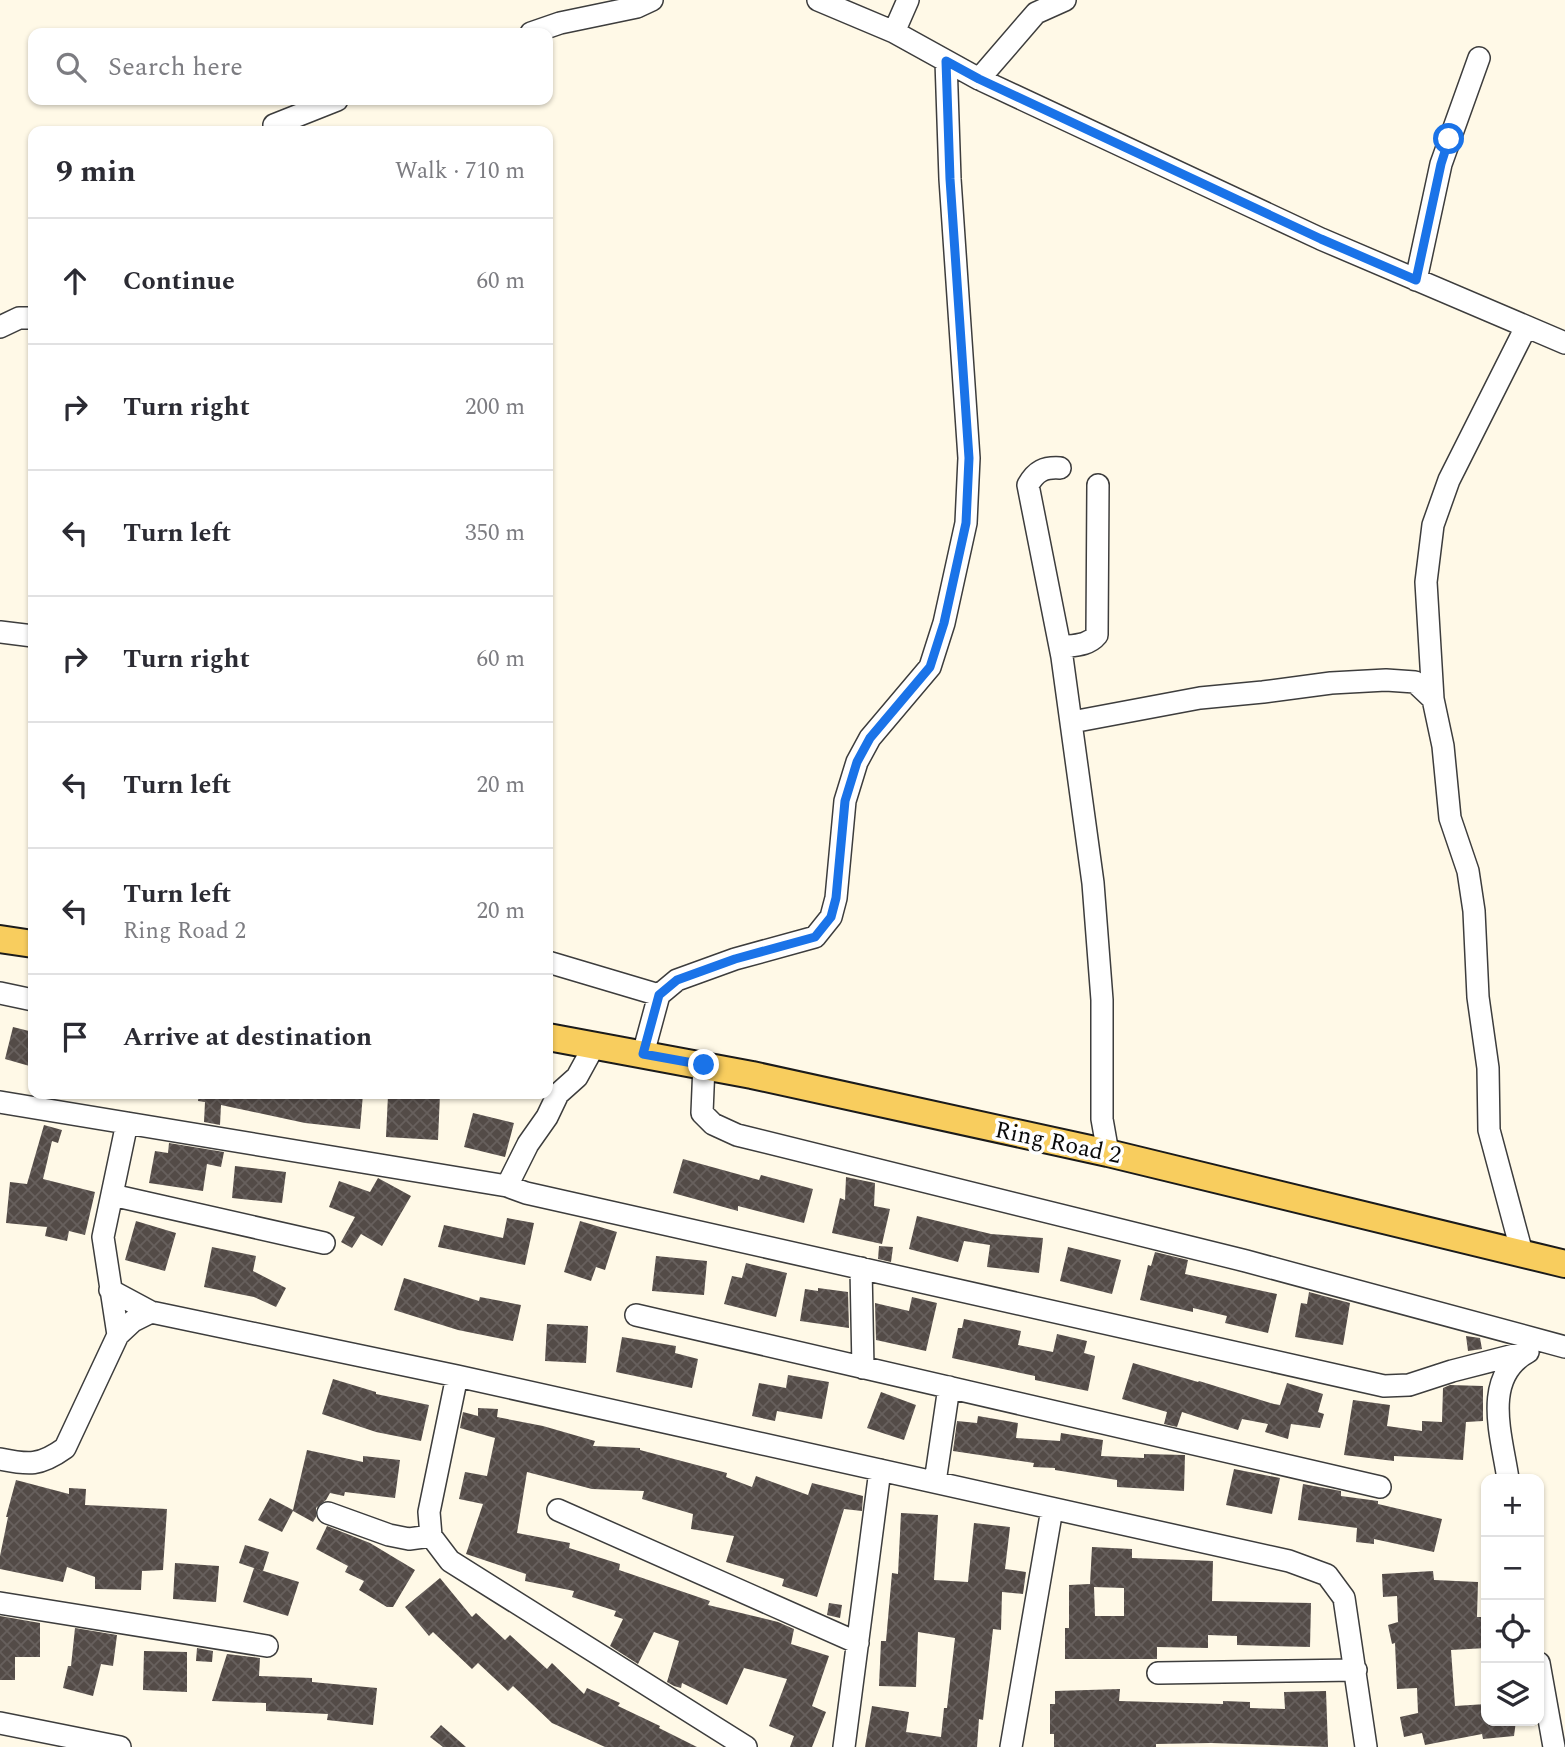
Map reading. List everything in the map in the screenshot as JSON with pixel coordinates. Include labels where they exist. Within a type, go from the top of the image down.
[{"type":"main road","points":[[0,939],[28,943]]},
{"type":"main road","name":"Ring Road 2","points":[[553,1038],[704,1065],[1108,1153],[1565,1264]]},
{"type":"street","points":[[546,28],[637,8],[652,0]]},
{"type":"street","points":[[818,0],[894,32],[979,79],[1321,239],[1565,344]]},
{"type":"street","points":[[894,32],[908,0]]},
{"type":"street","points":[[979,79],[1036,13],[1065,0]]},
{"type":"street","points":[[1416,280],[1441,164],[1479,58]]},
{"type":"street","points":[[643,1054],[659,995],[677,980],[735,959],[815,937],[831,917],[836,898],[845,801],[857,762],[870,738],[930,667],[944,623],[966,523],[969,458],[950,179],[946,61]]},
{"type":"street","points":[[274,125],[324,105]]},
{"type":"street","points":[[0,327],[19,318],[28,318]]},
{"type":"street","points":[[1522,1253],[1489,1130],[1488,1068],[1478,997],[1474,912],[1468,872],[1450,818],[1443,746],[1433,699],[1426,582],[1433,525],[1449,480],[1526,327]]},
{"type":"street","points":[[1060,468],[1049,467],[1034,473],[1028,485],[1029,501],[1060,647],[1093,883],[1101,1000],[1102,1119],[1108,1153]]},
{"type":"street","points":[[1060,647],[1086,644],[1093,641],[1097,635],[1098,485]]},
{"type":"street","points":[[0,632],[28,635]]},
{"type":"street","points":[[1072,722],[1200,698],[1331,683],[1386,680],[1415,682],[1433,699]]},
{"type":"street","points":[[553,963],[659,995]]},
{"type":"street","points":[[0,993],[28,999]]},
{"type":"street","points":[[553,1093],[577,1077],[594,1046]]},
{"type":"street","points":[[704,1065],[702,1113],[713,1124],[737,1135],[1246,1261],[1561,1347]]},
{"type":"street","points":[[507,1186],[528,1144],[547,1117],[552,1099]]},
{"type":"street","points":[[0,1102],[507,1186],[526,1194],[1384,1386],[1409,1385],[1525,1352],[1561,1347]]},
{"type":"street","points":[[118,1335],[103,1237],[127,1123]]},
{"type":"street","points":[[112,1195],[324,1243]]},
{"type":"street","points":[[861,1268],[863,1368]]},
{"type":"street","points":[[110,1290],[151,1312],[457,1376],[1289,1561],[1327,1575],[1344,1598],[1366,1747]]},
{"type":"street","points":[[0,1458],[26,1465],[48,1460],[65,1448],[118,1335],[134,1321],[151,1312]]},
{"type":"street","points":[[636,1315],[1380,1487]]},
{"type":"street","points":[[1507,1474],[1497,1411],[1498,1386],[1525,1352]]},
{"type":"street","points":[[457,1376],[429,1512],[430,1536],[450,1561],[746,1747]]},
{"type":"street","points":[[935,1482],[949,1387]]},
{"type":"street","points":[[844,1747],[880,1470]]},
{"type":"street","points":[[1011,1747],[1052,1508]]},
{"type":"street","points":[[558,1510],[858,1643]]},
{"type":"street","points":[[328,1513],[389,1535],[409,1539],[430,1536]]},
{"type":"street","points":[[0,1602],[267,1646]]},
{"type":"street","points":[[1158,1673],[1356,1670]]},
{"type":"street","points":[[1544,1679],[1557,1720],[1554,1747]]},
{"type":"street","points":[[0,1723],[85,1743],[120,1747]]},
{"type":"building","points":[[13,1027],[28,1031],[28,1066],[5,1059]]},
{"type":"building","points":[[363,1099],[360,1129],[305,1123],[221,1105],[220,1125],[204,1122],[205,1102],[198,1101]]},
{"type":"building","points":[[388,1099],[440,1099],[438,1140],[386,1137]]},
{"type":"building","points":[[473,1113],[514,1123],[505,1157],[464,1147]]},
{"type":"building","points":[[44,1125],[62,1130],[58,1143],[52,1141],[43,1179],[95,1192],[85,1235],[69,1231],[67,1241],[45,1236],[47,1227],[6,1223],[10,1182],[27,1184]]},
{"type":"building","points":[[169,1143],[224,1152],[221,1167],[207,1164],[203,1191],[149,1183],[155,1151],[168,1153]]},
{"type":"building","points":[[683,1159],[759,1180],[761,1175],[813,1189],[804,1223],[738,1206],[738,1211],[673,1193]]},
{"type":"building","points":[[235,1166],[286,1172],[282,1203],[232,1198]]},
{"type":"building","points":[[846,1177],[875,1183],[874,1206],[890,1209],[882,1244],[832,1233],[840,1198],[845,1200]]},
{"type":"building","points":[[378,1178],[411,1196],[382,1246],[361,1234],[352,1248],[341,1242],[355,1217],[329,1207],[339,1181],[370,1192]]},
{"type":"building","points":[[917,1216],[991,1234],[1043,1238],[1039,1273],[987,1267],[990,1245],[964,1241],[958,1262],[909,1249]]},
{"type":"building","points":[[507,1218],[534,1223],[525,1265],[438,1247],[444,1225],[503,1238]]},
{"type":"building","points":[[136,1221],[176,1233],[165,1271],[125,1260]]},
{"type":"building","points":[[580,1221],[617,1232],[605,1270],[596,1267],[591,1281],[564,1272]]},
{"type":"building","points":[[879,1246],[893,1247],[891,1262],[878,1259]]},
{"type":"building","points":[[212,1247],[256,1256],[253,1271],[286,1288],[276,1307],[254,1297],[204,1287]]},
{"type":"building","points":[[1068,1247],[1121,1260],[1112,1294],[1060,1281]]},
{"type":"building","points":[[1155,1252],[1188,1260],[1185,1274],[1277,1294],[1268,1333],[1225,1323],[1227,1316],[1193,1308],[1193,1312],[1140,1300],[1148,1265],[1151,1266]]},
{"type":"building","points":[[656,1256],[707,1261],[704,1295],[652,1291]]},
{"type":"building","points":[[746,1263],[787,1273],[776,1317],[724,1304],[732,1276],[742,1278]]},
{"type":"building","points":[[404,1278],[479,1301],[480,1297],[521,1305],[513,1341],[458,1330],[394,1310]]},
{"type":"building","points":[[818,1288],[848,1292],[849,1328],[800,1321],[805,1289],[818,1291]]},
{"type":"building","points":[[1309,1292],[1350,1303],[1343,1345],[1295,1337],[1301,1303],[1307,1304]]},
{"type":"building","points":[[912,1297],[937,1303],[926,1351],[876,1340],[875,1303],[909,1311]]},
{"type":"building","points":[[964,1319],[1021,1331],[1018,1345],[1053,1352],[1057,1334],[1087,1341],[1084,1353],[1095,1356],[1088,1391],[952,1358],[958,1328],[962,1328]]},
{"type":"building","points":[[547,1324],[588,1326],[586,1363],[545,1361]]},
{"type":"building","points":[[1466,1336],[1480,1338],[1482,1349],[1468,1351]]},
{"type":"building","points":[[622,1337],[676,1346],[675,1353],[698,1359],[692,1388],[616,1372]]},
{"type":"building","points":[[1133,1363],[1280,1405],[1287,1383],[1323,1394],[1318,1412],[1324,1414],[1320,1428],[1291,1424],[1288,1439],[1265,1432],[1268,1424],[1242,1419],[1238,1430],[1182,1412],[1177,1427],[1164,1424],[1167,1412],[1122,1399]]},
{"type":"building","points":[[788,1375],[829,1382],[822,1419],[777,1411],[775,1421],[752,1416],[759,1383],[786,1388]]},
{"type":"building","points":[[333,1379],[376,1394],[429,1405],[421,1441],[376,1432],[322,1414]]},
{"type":"building","points":[[1450,1385],[1483,1386],[1483,1421],[1466,1422],[1463,1460],[1394,1456],[1394,1461],[1344,1455],[1353,1400],[1390,1405],[1387,1426],[1422,1431],[1422,1421],[1442,1422],[1443,1388]]},
{"type":"building","points":[[881,1392],[916,1405],[904,1440],[867,1428]]},
{"type":"building","points":[[478,1408],[498,1409],[497,1417],[543,1426],[595,1441],[593,1446],[640,1448],[727,1473],[726,1477],[752,1487],[756,1476],[808,1495],[812,1483],[863,1496],[862,1511],[844,1509],[817,1597],[782,1586],[784,1579],[726,1562],[734,1536],[691,1529],[693,1514],[642,1499],[644,1491],[592,1489],[527,1472],[517,1533],[570,1543],[569,1548],[620,1564],[619,1570],[710,1601],[708,1605],[778,1622],[794,1629],[791,1644],[829,1656],[812,1706],[826,1712],[812,1747],[790,1747],[794,1736],[769,1726],[787,1679],[744,1668],[727,1705],[682,1683],[681,1688],[674,1686],[667,1682],[679,1641],[654,1632],[638,1664],[610,1646],[623,1619],[614,1616],[616,1611],[572,1597],[574,1591],[525,1581],[526,1574],[466,1554],[483,1504],[459,1499],[465,1472],[487,1476],[495,1438],[460,1428],[463,1412],[478,1416]]},
{"type":"building","points":[[978,1416],[1018,1423],[1016,1438],[1060,1441],[1061,1433],[1103,1440],[1101,1456],[1144,1458],[1144,1454],[1185,1455],[1184,1491],[1117,1487],[1117,1480],[1055,1468],[1033,1467],[1034,1463],[953,1451],[957,1421],[977,1423]]},
{"type":"building","points":[[307,1450],[363,1462],[363,1456],[400,1460],[395,1498],[345,1492],[344,1496],[330,1493],[316,1508],[313,1522],[293,1511],[282,1532],[258,1520],[270,1498],[293,1510]]},
{"type":"building","points":[[1234,1469],[1280,1478],[1272,1514],[1226,1505]]},
{"type":"building","points":[[16,1480],[69,1494],[69,1488],[86,1489],[85,1505],[167,1509],[163,1570],[142,1571],[141,1590],[95,1589],[95,1577],[67,1567],[63,1582],[0,1569],[6,1517]]},
{"type":"building","points":[[1303,1484],[1341,1491],[1341,1496],[1378,1501],[1378,1504],[1442,1519],[1434,1552],[1374,1539],[1374,1544],[1356,1542],[1357,1528],[1298,1520]]},
{"type":"building","points":[[901,1513],[938,1515],[934,1580],[968,1582],[974,1523],[1010,1527],[1005,1569],[1026,1572],[1023,1594],[1002,1592],[1001,1630],[993,1629],[983,1720],[979,1719],[977,1747],[865,1747],[872,1706],[909,1712],[906,1732],[941,1737],[944,1708],[947,1708],[955,1638],[918,1632],[916,1687],[879,1686],[881,1641],[886,1641],[892,1573],[898,1574]]},
{"type":"building","points":[[327,1526],[370,1543],[415,1570],[393,1607],[387,1607],[359,1590],[364,1581],[345,1572],[348,1566],[316,1549]]},
{"type":"building","points":[[245,1545],[269,1552],[263,1571],[239,1563]]},
{"type":"building","points":[[1092,1547],[1132,1549],[1132,1558],[1213,1561],[1212,1601],[1311,1603],[1310,1647],[1237,1645],[1237,1636],[1208,1635],[1208,1648],[1157,1647],[1157,1659],[1065,1659],[1065,1628],[1069,1628],[1069,1585],[1090,1584]],"holes":[[[1094,1587],[1124,1588],[1124,1616],[1095,1616]]]},
{"type":"building","points":[[175,1563],[219,1566],[216,1602],[173,1599]]},
{"type":"building","points":[[254,1568],[299,1582],[288,1616],[243,1602]]},
{"type":"building","points":[[1433,1571],[1434,1580],[1478,1582],[1477,1617],[1481,1617],[1481,1648],[1451,1650],[1455,1706],[1481,1704],[1481,1726],[1515,1726],[1514,1736],[1483,1739],[1482,1734],[1425,1745],[1422,1733],[1404,1737],[1400,1717],[1418,1713],[1417,1688],[1397,1689],[1395,1643],[1392,1644],[1388,1625],[1398,1622],[1397,1596],[1383,1597],[1382,1574]]},
{"type":"building","points":[[440,1578],[472,1617],[476,1613],[505,1640],[510,1635],[547,1669],[552,1663],[584,1694],[587,1688],[620,1703],[618,1706],[697,1747],[605,1747],[552,1723],[513,1686],[508,1691],[478,1663],[472,1669],[433,1632],[429,1636],[405,1607]]},
{"type":"building","points":[[829,1603],[842,1605],[840,1618],[827,1615]]},
{"type":"building","points":[[0,1616],[40,1623],[40,1657],[15,1657],[15,1680],[0,1680]]},
{"type":"building","points":[[75,1628],[117,1635],[113,1666],[101,1664],[93,1696],[63,1688],[68,1666],[71,1666]]},
{"type":"building","points":[[197,1648],[213,1651],[212,1662],[196,1661]]},
{"type":"building","points":[[144,1651],[187,1652],[187,1692],[143,1690]]},
{"type":"building","points":[[227,1654],[260,1658],[259,1676],[312,1678],[312,1682],[377,1688],[373,1725],[327,1720],[328,1714],[266,1711],[266,1703],[212,1701]]},
{"type":"building","points":[[1120,1689],[1119,1701],[1223,1704],[1223,1701],[1250,1702],[1250,1708],[1285,1709],[1284,1692],[1326,1691],[1328,1747],[1211,1743],[1156,1744],[1156,1747],[1054,1747],[1054,1734],[1050,1734],[1050,1704],[1055,1704],[1055,1691]]},
{"type":"building","points":[[441,1725],[466,1747],[443,1747],[430,1737]]},
{"type":"route","points":[[704,1065],[643,1054],[659,995],[677,980],[735,959],[815,937],[831,917],[836,898],[845,801],[857,762],[870,738],[930,667],[944,623],[966,523],[969,458],[950,179],[946,61],[979,79],[1321,239],[1416,280],[1449,139]]}]
